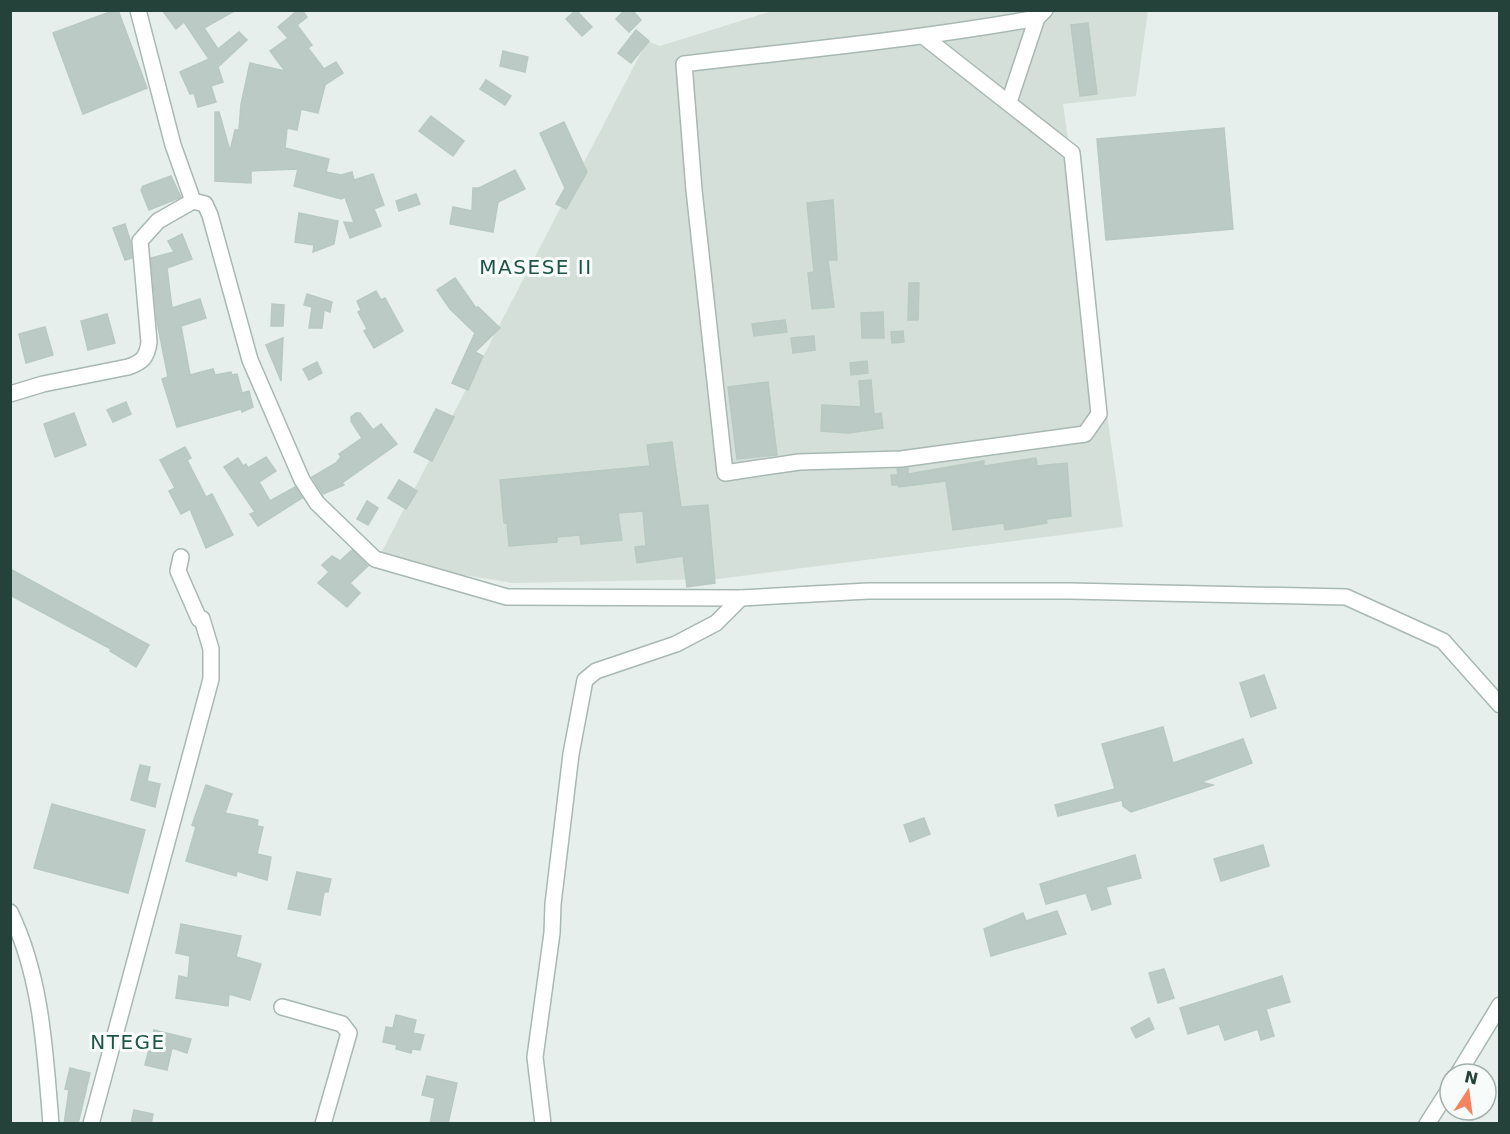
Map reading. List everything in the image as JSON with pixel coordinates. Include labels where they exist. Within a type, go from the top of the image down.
[{"type":"street","points":[[138,10],[173,145],[193,201]]},
{"type":"street","points":[[923,36],[1072,153],[1099,414],[1085,434],[901,459],[799,462],[725,473],[694,190],[684,64],[923,36],[1041,14]]},
{"type":"street","points":[[1009,102],[1041,14]]},
{"type":"street","points":[[10,394],[43,384],[128,367],[145,359],[149,342],[140,241],[158,221],[193,201],[205,204],[210,215],[250,360],[302,480],[317,503],[375,558],[507,597],[741,598],[868,591],[1046,591],[1346,597],[1443,641],[1500,705]]},
{"type":"street","points":[[91,1124],[211,679],[211,649],[202,619],[199,619],[178,571],[182,557]]},
{"type":"street","points":[[543,1124],[535,1057],[552,933],[553,904],[571,754],[585,680],[596,670],[676,644],[716,623],[741,598]]},
{"type":"street","points":[[10,912],[23,938],[43,1024],[51,1124]]},
{"type":"street","points":[[1465,1062],[1500,1005]]},
{"type":"street","points":[[282,1007],[342,1024],[349,1033],[323,1124]]},
{"type":"street","points":[[1427,1124],[1438,1107]]},
{"type":"shaded area","points":[[772,11],[1148,11],[1136,96],[1063,104],[1123,527],[718,579],[513,583],[377,561],[647,41],[660,46]]},
{"type":"building","points":[[118,10],[147,88],[83,114],[53,33]]},
{"type":"building","points":[[162,10],[236,10],[204,28],[218,49],[239,32],[247,40],[218,67],[223,82],[211,86],[216,102],[198,107],[194,93],[190,94],[180,72],[209,59],[184,22],[176,29]]},
{"type":"building","points":[[298,10],[302,10],[307,17],[297,25],[312,45],[308,48],[324,69],[336,62],[343,73],[325,85],[318,113],[301,109],[297,130],[287,128],[285,148],[329,159],[326,172],[341,175],[352,172],[354,180],[373,174],[384,205],[374,209],[381,226],[350,238],[344,222],[354,223],[345,197],[341,199],[294,186],[298,169],[251,171],[251,183],[215,181],[215,112],[219,112],[230,151],[235,130],[239,130],[241,104],[250,63],[285,71],[270,51],[288,38],[278,27]]},
{"type":"building","points":[[576,10],[592,27],[582,36],[566,19]]},
{"type":"building","points":[[625,10],[632,10],[641,20],[629,32],[616,19]]},
{"type":"building","points":[[1088,23],[1097,94],[1080,96],[1071,25]]},
{"type":"building","points":[[636,30],[649,41],[631,63],[618,53]]},
{"type":"building","points":[[503,51],[528,57],[525,72],[500,66]]},
{"type":"building","points":[[486,80],[511,96],[505,105],[480,89]]},
{"type":"building","points":[[431,116],[464,141],[453,156],[419,131]]},
{"type":"building","points":[[564,122],[587,172],[566,209],[556,204],[565,188],[540,133]]},
{"type":"building","points":[[1224,128],[1233,229],[1106,240],[1097,139]]},
{"type":"building","points":[[515,170],[525,189],[498,202],[493,232],[450,224],[453,207],[472,211],[473,188],[479,188]]},
{"type":"building","points":[[171,176],[181,197],[149,210],[141,190],[143,186]]},
{"type":"building","points":[[416,194],[420,204],[399,211],[396,201]]},
{"type":"building","points":[[833,200],[837,260],[828,260],[834,307],[812,309],[808,273],[814,272],[807,203]]},
{"type":"building","points":[[299,213],[338,221],[334,244],[313,252],[314,245],[295,242]]},
{"type":"building","points":[[125,224],[132,258],[125,260],[113,228]]},
{"type":"building","points":[[182,234],[192,259],[167,268],[172,308],[200,299],[206,318],[181,326],[190,375],[213,369],[215,375],[231,372],[232,375],[237,374],[242,393],[249,391],[253,407],[242,412],[241,409],[177,427],[162,379],[168,377],[157,322],[151,258],[174,252],[168,241]]},
{"type":"building","points":[[455,278],[476,308],[478,307],[500,328],[475,352],[483,356],[468,390],[452,383],[475,333],[450,309],[437,290]]},
{"type":"building","points":[[909,283],[919,283],[918,320],[908,320]]},
{"type":"building","points":[[376,291],[381,300],[385,298],[403,331],[374,348],[364,331],[367,329],[358,312],[361,310],[357,301]]},
{"type":"building","points":[[307,294],[332,302],[330,312],[324,310],[322,328],[309,328],[312,307],[304,305]]},
{"type":"building","points":[[272,304],[284,305],[283,326],[271,326]]},
{"type":"building","points":[[883,312],[884,338],[862,338],[861,313]]},
{"type":"building","points":[[107,314],[115,343],[88,350],[81,321]]},
{"type":"building","points":[[785,320],[787,332],[754,336],[752,324]]},
{"type":"building","points":[[45,327],[53,355],[26,363],[19,334]]},
{"type":"building","points":[[903,331],[904,342],[892,343],[891,332]]},
{"type":"building","points":[[814,336],[815,350],[793,353],[791,338]]},
{"type":"building","points":[[283,338],[281,381],[266,345]]},
{"type":"building","points":[[867,361],[868,373],[851,375],[850,363]]},
{"type":"building","points":[[317,362],[322,373],[309,380],[303,369]]},
{"type":"building","points":[[871,380],[874,414],[881,413],[883,428],[848,433],[821,431],[822,405],[861,407],[859,381]]},
{"type":"building","points":[[768,382],[777,455],[737,459],[728,387]]},
{"type":"building","points":[[126,402],[131,414],[113,422],[107,410]]},
{"type":"building","points":[[436,409],[454,417],[432,461],[414,452]]},
{"type":"building","points":[[74,413],[86,445],[55,457],[44,424]]},
{"type":"building","points":[[360,413],[373,430],[381,424],[397,444],[342,483],[344,485],[323,494],[312,477],[336,463],[341,457],[339,454],[362,438],[351,421],[351,417]]},
{"type":"building","points":[[672,442],[681,507],[708,505],[715,583],[687,587],[683,556],[637,563],[635,547],[646,546],[643,511],[618,513],[622,540],[581,544],[580,535],[557,537],[557,542],[509,546],[507,523],[504,523],[500,480],[650,466],[647,445]]},
{"type":"building","points":[[185,447],[191,458],[187,460],[206,497],[212,494],[233,535],[206,548],[190,509],[181,514],[169,491],[175,488],[160,460]]},
{"type":"building","points":[[266,457],[276,471],[259,482],[270,501],[295,487],[302,498],[258,526],[250,514],[255,512],[224,467],[238,458],[243,466],[246,464],[248,468]]},
{"type":"building","points":[[1036,458],[1037,466],[1067,463],[1071,516],[1046,519],[1047,523],[1005,530],[1004,523],[953,530],[946,481],[899,487],[899,485],[892,485],[891,475],[898,475],[897,469],[908,468],[908,474],[984,461],[984,466]]},
{"type":"building","points":[[399,480],[417,491],[406,509],[388,498]]},
{"type":"building","points":[[367,501],[378,508],[368,525],[357,519]]},
{"type":"building","points":[[352,550],[368,566],[350,583],[360,593],[347,607],[318,583],[329,572],[322,565],[332,556],[340,561]]},
{"type":"building","points":[[10,569],[149,645],[136,667],[110,651],[111,649],[10,595]]},
{"type":"building","points":[[1264,675],[1276,708],[1251,717],[1240,683]]},
{"type":"building","points":[[1163,727],[1173,763],[1243,739],[1252,763],[1201,782],[1213,785],[1131,812],[1123,806],[1122,800],[1058,816],[1055,805],[1115,789],[1102,744]]},
{"type":"building","points":[[140,765],[150,767],[147,781],[160,784],[155,807],[131,800]]},
{"type":"building","points":[[206,785],[232,794],[225,813],[258,820],[257,826],[263,827],[257,854],[271,857],[267,880],[237,871],[236,876],[186,861],[196,827],[192,825]]},
{"type":"building","points":[[52,804],[145,830],[128,893],[34,868]]},
{"type":"building","points":[[924,818],[930,834],[910,842],[904,825]]},
{"type":"building","points":[[1263,845],[1269,866],[1221,881],[1214,859]]},
{"type":"building","points":[[1135,855],[1141,878],[1106,887],[1111,904],[1092,910],[1086,893],[1046,904],[1040,884]]},
{"type":"building","points":[[297,872],[331,879],[328,892],[324,892],[320,915],[288,909]]},
{"type":"building","points":[[1057,911],[1066,934],[991,956],[984,929],[1023,913],[1026,921]]},
{"type":"building","points":[[181,924],[241,936],[236,957],[261,964],[250,1000],[229,994],[228,1006],[176,998],[179,976],[188,978],[190,956],[176,953]]},
{"type":"building","points":[[1164,969],[1174,998],[1158,1003],[1149,973]]},
{"type":"building","points":[[1282,976],[1290,1002],[1266,1009],[1274,1036],[1261,1040],[1258,1029],[1225,1040],[1219,1024],[1188,1034],[1180,1008]]},
{"type":"building","points":[[396,1015],[416,1020],[413,1033],[424,1035],[420,1050],[412,1049],[411,1053],[396,1049],[397,1045],[383,1042],[386,1027],[393,1028]]},
{"type":"building","points":[[1149,1018],[1154,1029],[1136,1038],[1131,1028]]},
{"type":"building","points":[[154,1030],[191,1039],[187,1053],[172,1048],[167,1070],[145,1065]]},
{"type":"building","points":[[70,1068],[90,1073],[78,1124],[64,1124],[69,1090],[65,1089]]},
{"type":"building","points":[[427,1076],[457,1083],[448,1124],[430,1124],[435,1098],[422,1095]]},
{"type":"building","points":[[134,1110],[153,1114],[151,1124],[131,1124]]},
{"type":"district","name":"MASESE II","points":[[536,267]]},
{"type":"district","name":"NTEGE","points":[[128,1042]]}]
